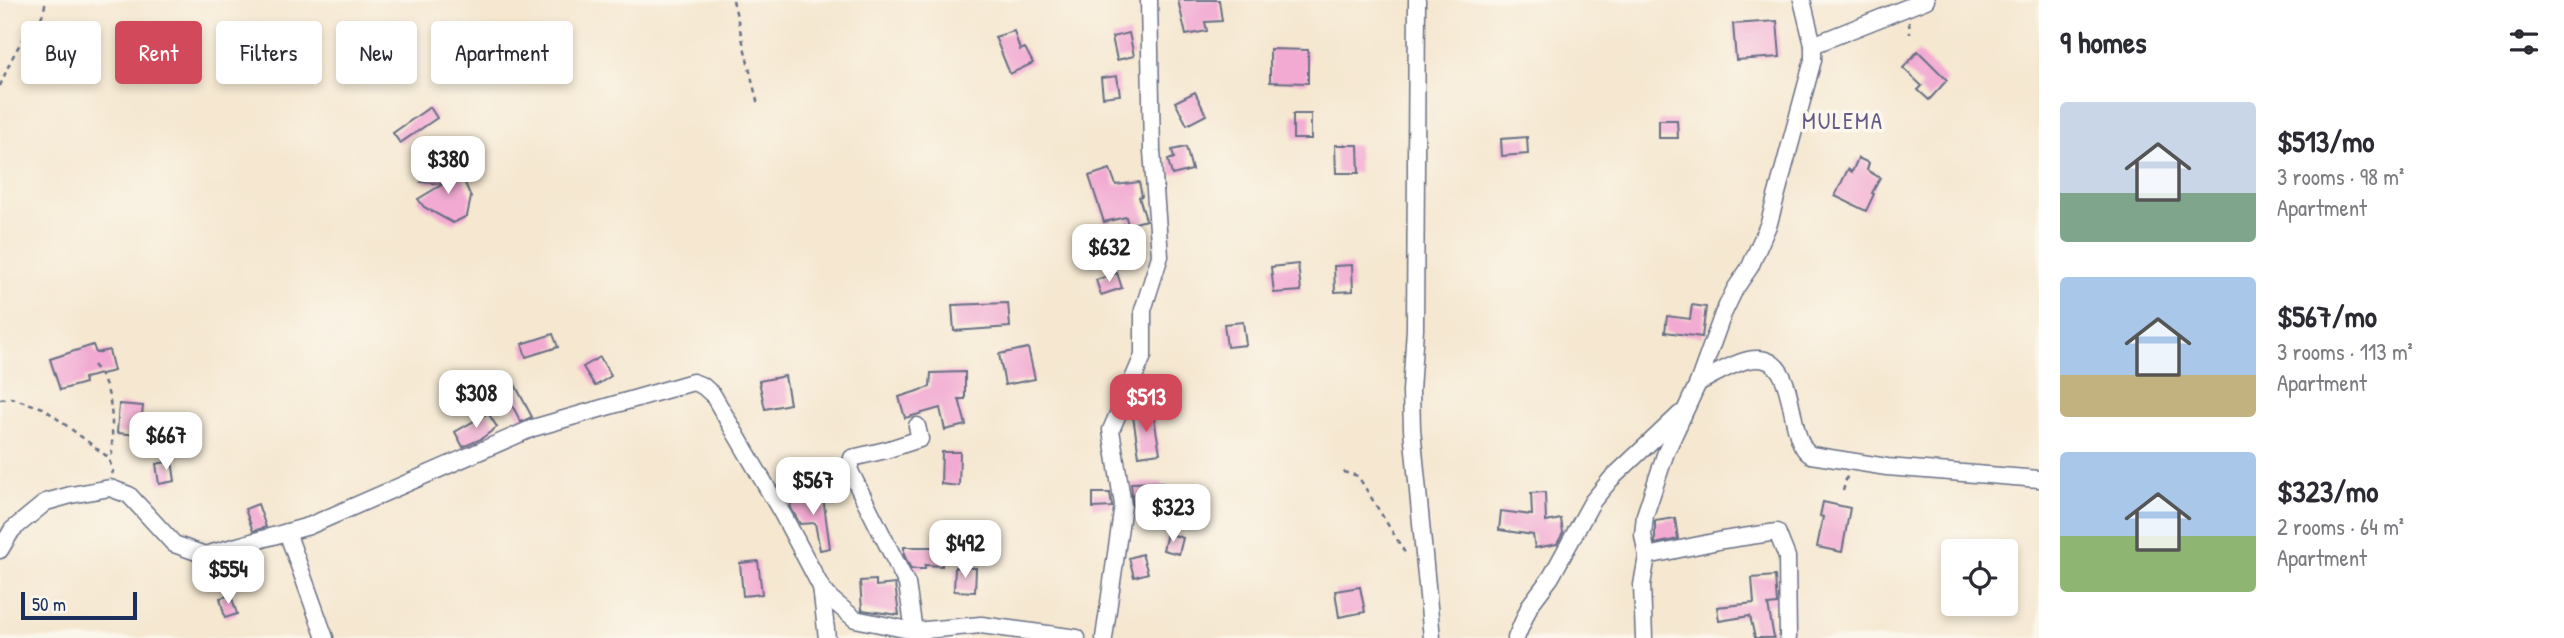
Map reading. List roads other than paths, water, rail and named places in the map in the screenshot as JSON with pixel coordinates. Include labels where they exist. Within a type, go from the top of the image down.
[{"type":"street","points":[[1104,638],[1123,505],[1111,430],[1143,356],[1143,310],[1160,256],[1152,151],[1149,0]]},
{"type":"street","points":[[1417,0],[1415,329],[1411,391],[1412,429],[1432,638]]},
{"type":"street","points":[[1644,638],[1642,585],[1647,556],[1643,536],[1645,515],[1666,452],[1698,383],[1723,314],[1750,267],[1769,223],[1813,60],[1813,45],[1802,0]]},
{"type":"street","points":[[1813,45],[1926,0]]},
{"type":"street","points":[[1698,383],[1746,360],[1768,362],[1783,378],[1800,442],[1805,452],[1811,456],[1887,467],[2039,479]]},
{"type":"street","points":[[0,550],[12,530],[46,502],[110,488],[129,495],[174,544],[205,555],[309,526],[533,428],[693,382],[713,395],[783,515],[821,587],[855,619],[914,631],[981,625],[1077,638]]},
{"type":"street","points":[[1516,638],[1530,605],[1551,577],[1592,502],[1626,464],[1687,407]]},
{"type":"street","points":[[914,631],[907,584],[849,469],[852,458],[920,439],[918,426]]},
{"type":"street","points":[[287,532],[326,638]]},
{"type":"street","points":[[1647,556],[1777,532],[1787,557],[1788,638]]},
{"type":"street","points":[[821,587],[827,638]]},
{"type":"district","name":"MULEMA","points":[[1843,120]]}]
